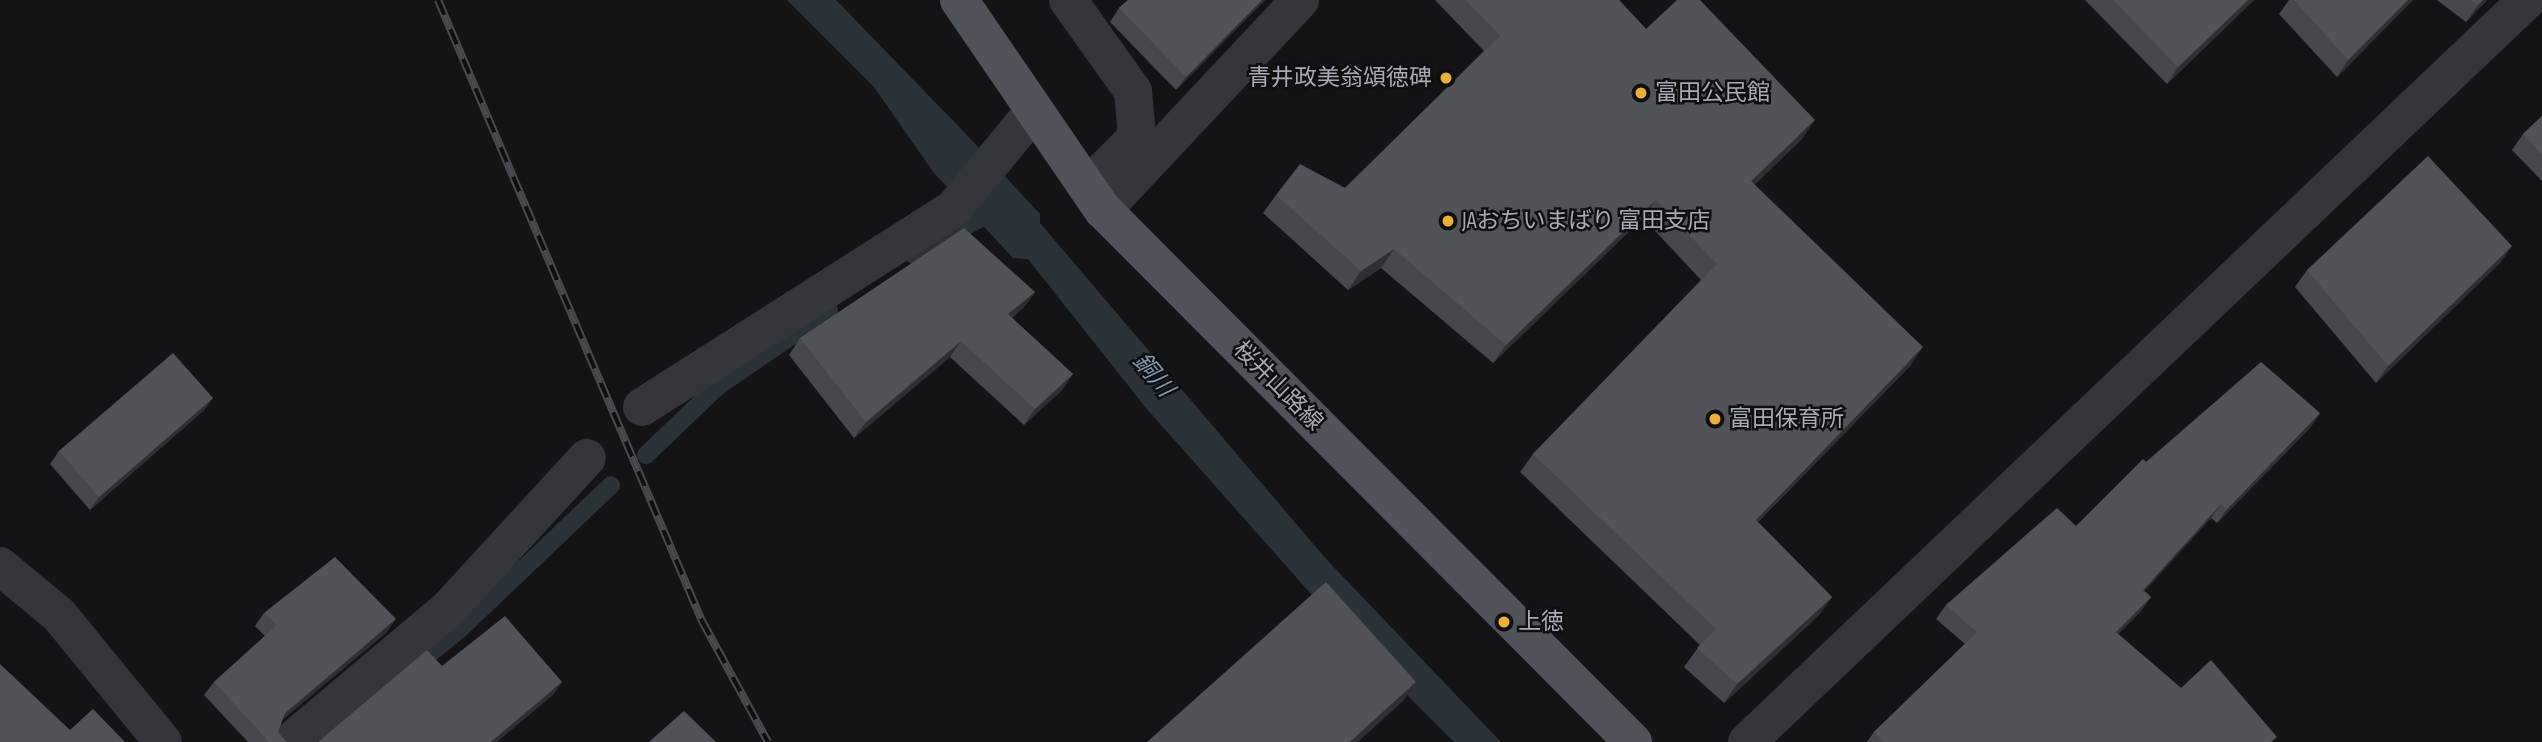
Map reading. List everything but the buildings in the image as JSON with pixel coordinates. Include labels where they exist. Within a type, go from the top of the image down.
[{"type":"main road","name":"桜井山路線","points":[[960,0],[1095,198],[1633,742]]},
{"type":"street","points":[[1068,0],[1133,91],[1137,137],[1095,198]]},
{"type":"street","points":[[1095,198],[1300,0]]},
{"type":"street","points":[[1747,742],[2527,0]]},
{"type":"street","points":[[642,407],[954,208],[1034,111]]},
{"type":"street","points":[[290,742],[448,609],[587,458]]},
{"type":"street","points":[[0,566],[59,615],[163,742]]},
{"type":"water","name":"銅川","points":[[787,0],[836,0],[963,131],[1040,214],[1040,223],[1327,560],[1501,742],[1454,742],[1352,640],[1146,408],[1028,259],[1013,258],[934,173],[874,87]]},
{"type":"waterway","points":[[914,255],[997,209]]},
{"type":"waterway","points":[[646,455],[717,387],[829,310]]},
{"type":"waterway","points":[[413,667],[459,630],[611,485]]},
{"type":"railway","points":[[438,0],[702,621],[768,742]]},
{"type":"place","name":"青井政美翁頌徳碑","points":[[1446,78]]},
{"type":"place","name":"富田公民館","points":[[1641,93]]},
{"type":"place","name":"JAおちいまばり 富田支店","points":[[1448,221]]},
{"type":"place","name":"富田保育所","points":[[1715,419]]},
{"type":"place","name":"上徳","points":[[1504,622]]}]
